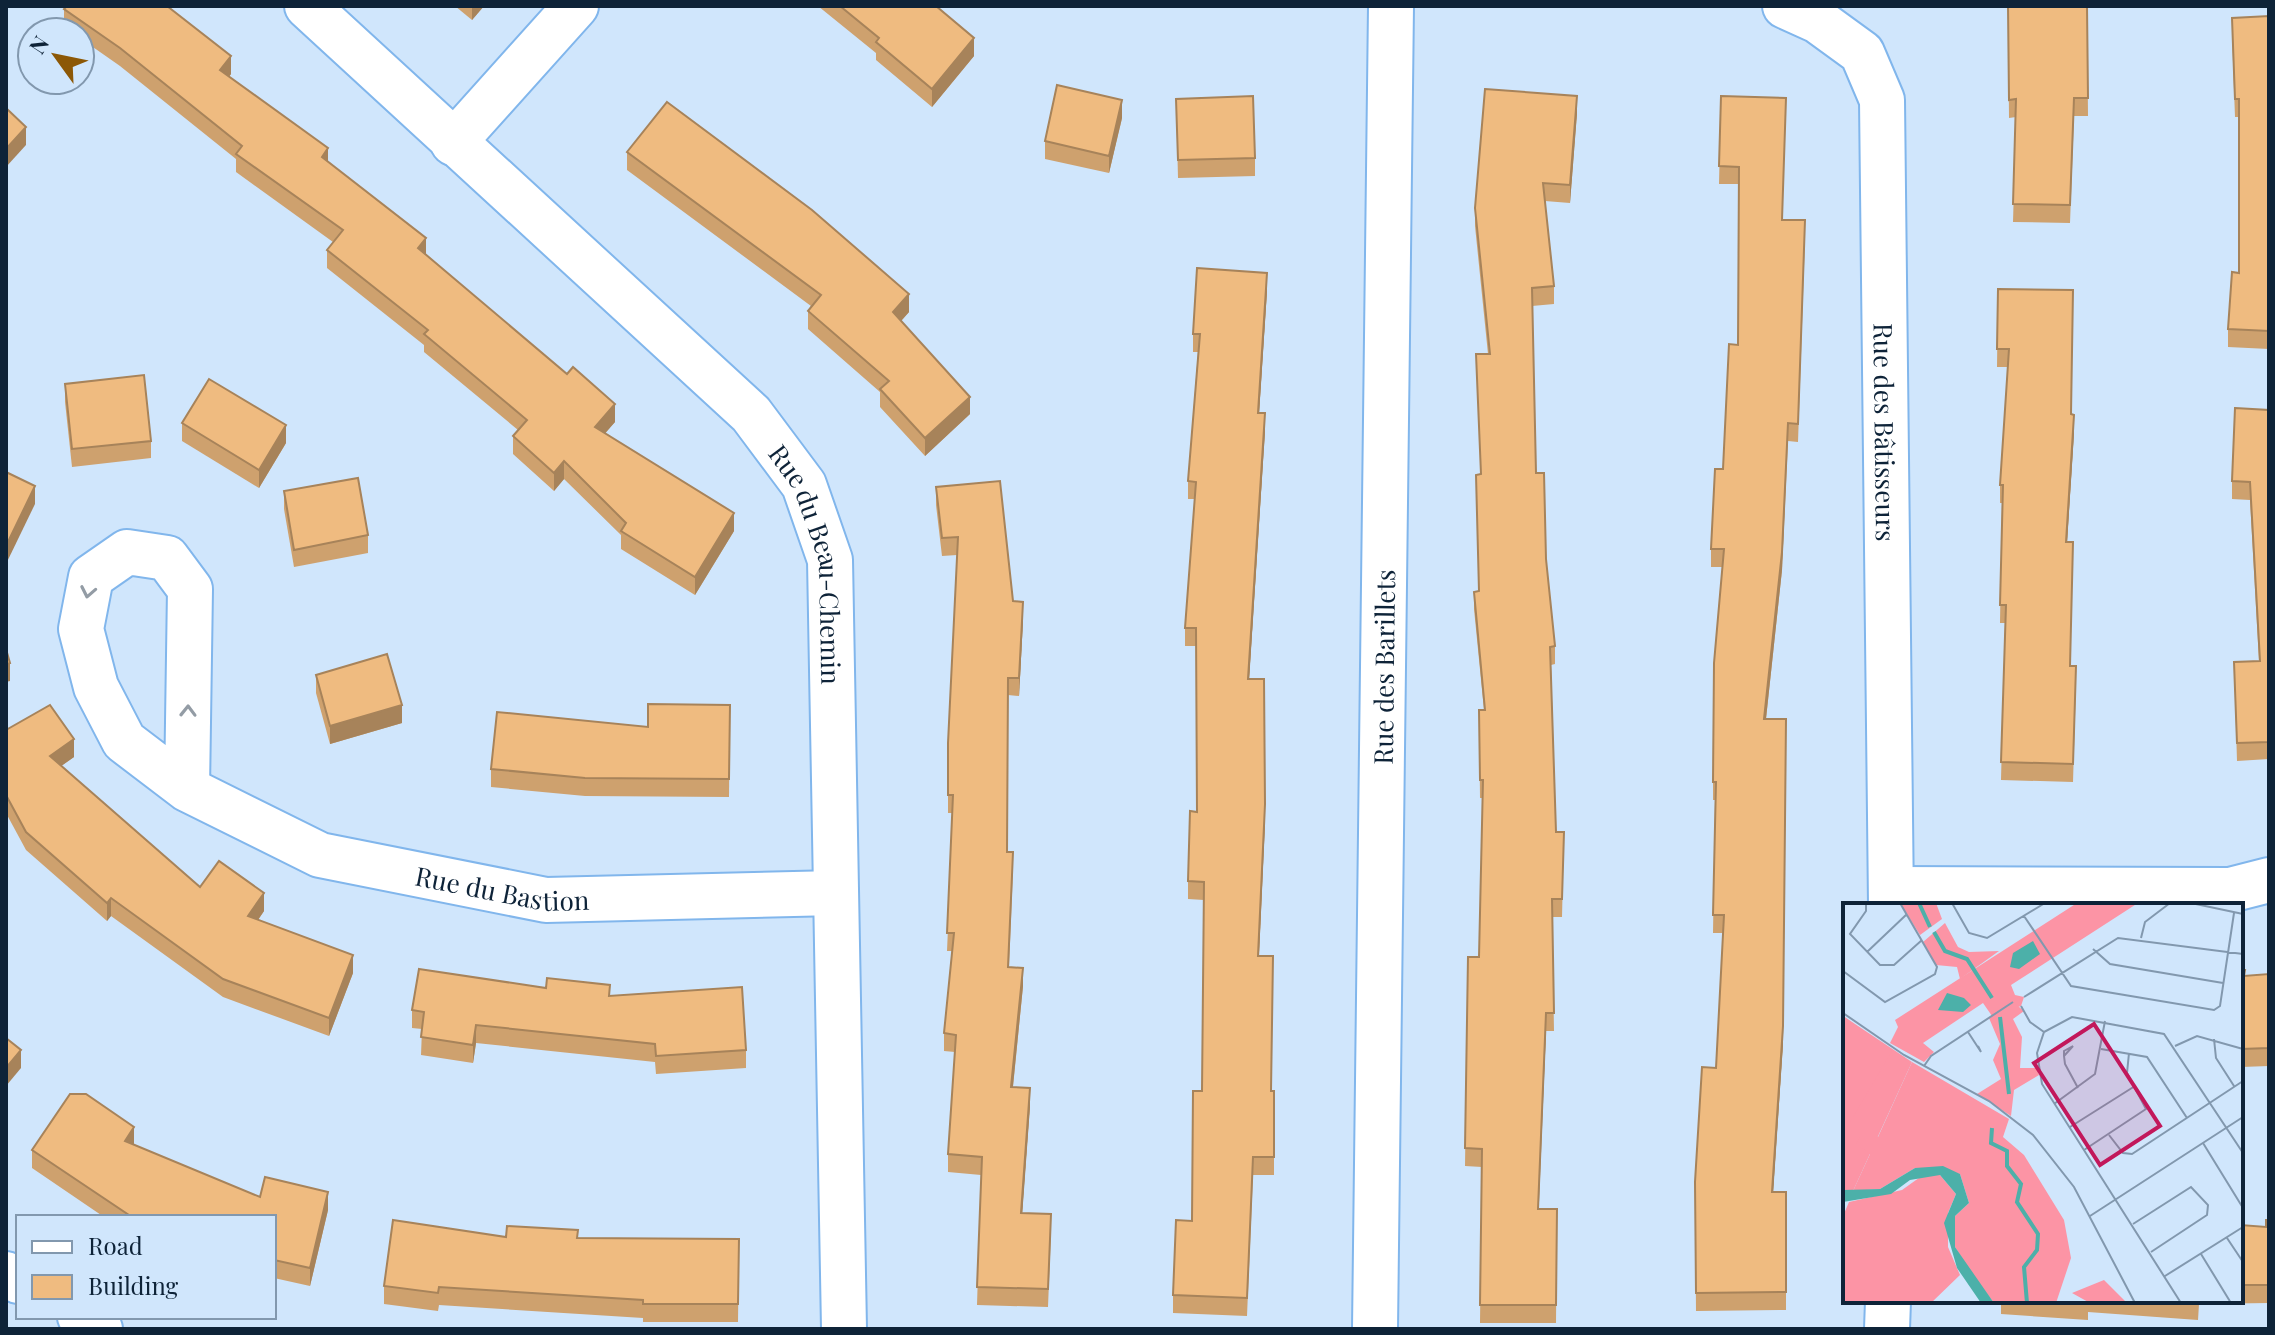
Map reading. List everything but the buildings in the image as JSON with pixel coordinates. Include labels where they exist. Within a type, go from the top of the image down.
[{"type":"street","name":"Rue du Beau-Chemin","points":[[307,6],[751,414],[804,485],[830,560],[844,1329]]},
{"type":"street","points":[[453,143],[576,6]]},
{"type":"street","name":"Rue des Barillets","points":[[1375,1329],[1391,6]]},
{"type":"street","name":"Rue des Bâtisseurs","points":[[1785,6],[1818,21],[1862,53],[1882,100],[1891,897]]},
{"type":"street","name":"Rue du Bastion","points":[[187,789],[190,589],[167,558],[127,552],[91,577],[81,629],[96,687],[124,741],[187,789],[320,855],[546,900],[836,893]]},
{"type":"street","points":[[1891,897],[2230,890],[2269,880]]},
{"type":"street","points":[[1887,1329],[1888,1303]]}]
